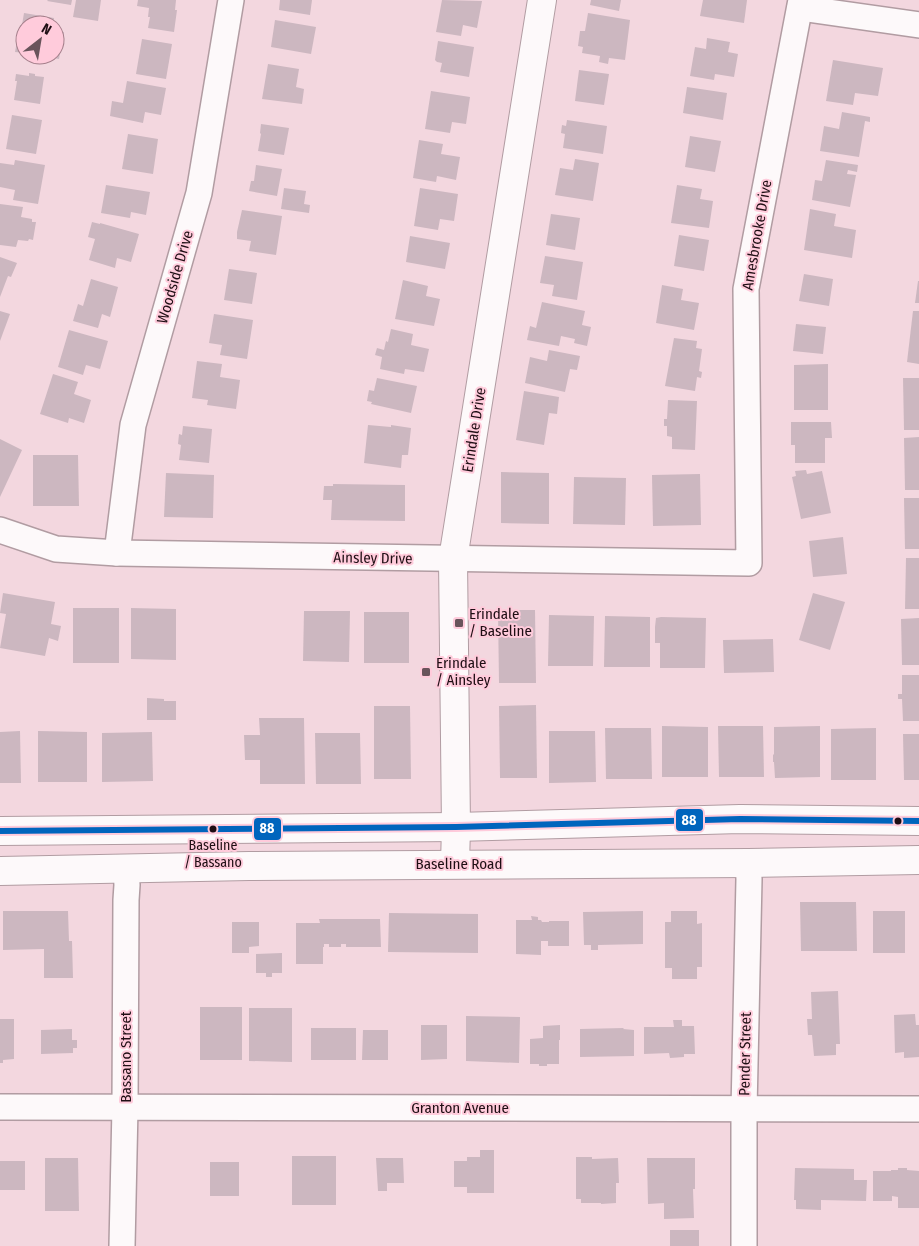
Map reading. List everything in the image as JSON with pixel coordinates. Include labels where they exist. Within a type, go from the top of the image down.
[{"type":"main road","name":"Erindale Drive","points":[[455,864],[454,559],[542,0]]},
{"type":"main road","points":[[0,831],[456,827],[740,819],[919,821]]},
{"type":"main road","name":"Baseline Road","points":[[0,871],[239,866],[919,860]]},
{"type":"street","name":"Woodside Drive","points":[[117,553],[133,424],[199,193],[231,0]]},
{"type":"street","points":[[800,4],[919,25]]},
{"type":"street","name":"Amesbrooke Drive","points":[[749,564],[746,289],[800,4]]},
{"type":"street","name":"Ainsley Drive","points":[[0,530],[56,549],[117,553],[749,564]]},
{"type":"street","name":"Pender Street","points":[[744,1246],[748,862]]},
{"type":"street","name":"Bassano Street","points":[[122,1246],[125,1107],[126,869]]},
{"type":"street","name":"Granton Avenue","points":[[0,1107],[919,1109]]},
{"type":"building","points":[[48,0],[72,0],[71,5]]},
{"type":"building","points":[[76,0],[101,0],[98,21],[73,17]]},
{"type":"building","points":[[138,0],[176,0],[175,10],[177,10],[174,32],[148,28],[149,8],[137,6]]},
{"type":"building","points":[[280,0],[312,0],[310,15],[279,10]]},
{"type":"building","points":[[442,0],[482,1],[477,28],[463,25],[461,36],[436,32]]},
{"type":"building","points":[[591,0],[621,0],[619,11],[590,5]]},
{"type":"building","points":[[703,0],[747,0],[744,23],[700,16]]},
{"type":"building","points":[[588,13],[630,20],[625,60],[609,58],[608,64],[599,62],[600,56],[582,53],[583,47],[578,46],[580,31],[585,31]]},
{"type":"building","points":[[275,20],[316,27],[311,54],[271,47]]},
{"type":"building","points":[[707,38],[730,42],[728,52],[738,54],[734,77],[715,74],[714,80],[690,76],[695,47],[706,49]]},
{"type":"building","points":[[142,39],[172,44],[166,79],[136,74]]},
{"type":"building","points":[[438,41],[474,47],[469,77],[440,72],[442,63],[435,60]]},
{"type":"building","points":[[833,60],[883,68],[878,96],[855,93],[853,105],[826,101]]},
{"type":"building","points":[[268,64],[299,69],[296,87],[304,89],[302,104],[262,99]]},
{"type":"building","points":[[579,70],[609,74],[604,105],[575,101]]},
{"type":"building","points":[[29,73],[44,77],[40,104],[14,100],[17,81],[15,81],[16,74],[29,76]]},
{"type":"building","points":[[127,81],[166,88],[161,115],[145,112],[143,123],[110,116],[112,101],[123,103]]},
{"type":"building","points":[[687,87],[727,93],[723,120],[683,113]]},
{"type":"building","points":[[431,91],[470,97],[466,124],[452,122],[450,133],[425,129]]},
{"type":"building","points":[[842,112],[870,117],[870,122],[865,121],[859,157],[820,151],[824,126],[839,129]]},
{"type":"building","points":[[12,115],[42,120],[36,154],[6,149]]},
{"type":"building","points":[[567,120],[607,126],[603,154],[563,148],[565,134],[561,133],[562,125],[566,126]]},
{"type":"building","points":[[261,124],[289,128],[284,155],[258,151]]},
{"type":"building","points":[[128,134],[158,139],[153,174],[122,169]]},
{"type":"building","points":[[690,136],[721,141],[715,172],[685,167]]},
{"type":"building","points":[[419,140],[443,144],[441,154],[460,157],[456,180],[437,176],[436,182],[413,178]]},
{"type":"building","points":[[575,159],[599,163],[593,201],[555,195],[560,168],[573,170]]},
{"type":"building","points":[[15,160],[45,165],[38,204],[13,200],[15,190],[0,187],[0,163],[14,165]]},
{"type":"building","points":[[826,160],[858,165],[857,172],[848,170],[847,174],[856,175],[850,207],[812,200],[815,180],[822,181]]},
{"type":"building","points":[[256,165],[282,169],[277,196],[249,191],[251,181],[254,181]]},
{"type":"building","points":[[106,185],[150,192],[146,215],[131,212],[130,218],[101,213]]},
{"type":"building","points":[[677,185],[702,189],[700,199],[713,201],[709,228],[671,223]]},
{"type":"building","points":[[284,188],[306,191],[304,204],[310,205],[309,213],[281,209]]},
{"type":"building","points":[[420,188],[458,194],[454,221],[440,219],[438,230],[414,226]]},
{"type":"building","points":[[0,204],[23,207],[21,217],[32,219],[32,222],[36,222],[33,240],[18,240],[16,247],[0,245]]},
{"type":"building","points":[[810,209],[836,214],[834,226],[856,230],[852,258],[804,250]]},
{"type":"building","points":[[242,210],[282,216],[276,255],[249,251],[251,241],[237,239]]},
{"type":"building","points":[[551,214],[580,218],[575,250],[546,245]]},
{"type":"building","points":[[92,222],[139,234],[131,262],[117,258],[115,268],[89,260],[95,239],[88,237]]},
{"type":"building","points":[[679,235],[709,240],[704,271],[674,266]]},
{"type":"building","points":[[410,236],[450,243],[445,269],[406,262]]},
{"type":"building","points":[[545,256],[583,262],[577,300],[552,296],[554,285],[540,283]]},
{"type":"building","points":[[0,257],[17,263],[11,277],[8,276],[0,297]]},
{"type":"building","points":[[229,269],[257,273],[252,304],[224,300]]},
{"type":"building","points":[[804,274],[833,279],[829,306],[799,301]]},
{"type":"building","points":[[91,279],[118,287],[110,317],[102,314],[98,328],[73,321],[78,304],[83,306]]},
{"type":"building","points":[[403,280],[428,286],[426,296],[440,299],[434,326],[395,319]]},
{"type":"building","points":[[918,281],[919,303],[915,303]]},
{"type":"building","points":[[662,285],[683,289],[681,300],[699,303],[694,330],[656,323]]},
{"type":"building","points":[[542,302],[585,311],[582,325],[591,327],[587,346],[574,343],[575,339],[561,336],[559,346],[527,340],[530,326],[536,328]]},
{"type":"building","points":[[0,311],[10,314],[0,341]]},
{"type":"building","points":[[913,311],[919,311],[919,364],[907,362]]},
{"type":"building","points":[[214,314],[253,320],[247,359],[220,355],[222,345],[209,343]]},
{"type":"building","points":[[796,324],[826,327],[823,354],[793,351]]},
{"type":"building","points":[[391,329],[413,334],[411,345],[429,349],[424,372],[405,369],[404,374],[380,369],[382,357],[375,355],[377,348],[384,350]]},
{"type":"building","points":[[69,330],[108,341],[100,369],[86,365],[83,375],[58,367]]},
{"type":"building","points":[[674,338],[697,341],[696,348],[702,349],[699,371],[702,372],[701,378],[697,377],[695,391],[665,386]]},
{"type":"building","points":[[549,350],[580,356],[577,370],[570,369],[565,392],[525,383],[530,357],[547,361]]},
{"type":"building","points":[[197,361],[222,364],[220,377],[240,380],[236,409],[207,405],[208,400],[192,398]]},
{"type":"building","points":[[828,364],[828,410],[794,410],[794,365]]},
{"type":"building","points":[[53,374],[78,382],[74,394],[91,400],[84,423],[69,418],[68,423],[40,414]]},
{"type":"building","points":[[377,378],[417,386],[411,413],[371,404],[372,402],[367,401],[369,390],[374,391]]},
{"type":"building","points":[[903,378],[919,378],[919,430],[904,430]]},
{"type":"building","points":[[524,391],[559,397],[557,414],[549,413],[544,445],[516,440]]},
{"type":"building","points":[[668,400],[697,401],[695,450],[672,449],[672,437],[667,436],[667,426],[664,426],[664,419],[667,419]]},
{"type":"building","points":[[791,422],[831,422],[832,438],[825,438],[825,463],[795,463],[795,445],[791,445]]},
{"type":"building","points":[[368,425],[391,427],[391,425],[411,428],[408,455],[402,455],[401,468],[364,463]]},
{"type":"building","points":[[183,426],[212,429],[209,463],[179,460],[181,445],[178,444],[179,434],[182,435]]},
{"type":"building","points":[[919,437],[919,490],[905,490],[904,438]]},
{"type":"building","points":[[0,439],[22,450],[0,497]]},
{"type":"building","points":[[33,455],[78,455],[79,506],[33,506]]},
{"type":"building","points":[[806,470],[807,474],[822,471],[831,513],[801,519],[792,477],[796,476],[795,471]]},
{"type":"building","points":[[501,472],[549,473],[549,524],[501,523]]},
{"type":"building","points":[[166,473],[214,475],[213,518],[164,517]]},
{"type":"building","points":[[700,474],[701,525],[653,526],[652,475]]},
{"type":"building","points":[[574,477],[626,478],[625,525],[573,524]]},
{"type":"building","points":[[333,484],[405,485],[405,521],[331,520],[332,500],[323,500],[324,486],[333,486]]},
{"type":"building","points":[[904,498],[919,498],[919,549],[905,549]]},
{"type":"building","points":[[843,537],[847,574],[813,577],[809,541]]},
{"type":"building","points":[[906,558],[919,558],[919,609],[905,609]]},
{"type":"building","points":[[3,593],[55,602],[51,624],[61,626],[58,641],[49,638],[45,656],[0,648],[6,614],[0,613]]},
{"type":"building","points":[[813,593],[845,602],[830,650],[799,640]]},
{"type":"building","points":[[73,608],[119,608],[119,663],[73,663]]},
{"type":"building","points":[[131,608],[176,609],[176,660],[131,659]]},
{"type":"building","points":[[498,610],[535,610],[536,683],[499,683]]},
{"type":"building","points":[[304,611],[350,611],[349,662],[303,661]]},
{"type":"building","points":[[364,612],[409,612],[409,663],[364,663]]},
{"type":"building","points":[[549,615],[594,616],[593,666],[548,666]]},
{"type":"building","points":[[605,616],[650,617],[650,667],[604,667]]},
{"type":"building","points":[[656,618],[706,618],[705,668],[660,668],[660,643],[655,643],[655,627]]},
{"type":"building","points":[[919,618],[919,665],[902,665],[901,619]]},
{"type":"building","points":[[773,639],[774,672],[724,673],[723,640]]},
{"type":"building","points":[[902,675],[919,675],[919,721],[903,721],[902,699],[898,699],[898,694],[902,694]]},
{"type":"building","points":[[147,698],[176,701],[176,720],[147,720]]},
{"type":"building","points":[[536,705],[537,778],[500,778],[499,706]]},
{"type":"building","points":[[374,706],[410,706],[411,779],[374,779]]},
{"type":"building","points":[[259,718],[304,718],[305,784],[260,784],[260,760],[245,760],[244,735],[260,735]]},
{"type":"building","points":[[662,726],[708,727],[708,777],[662,777]]},
{"type":"building","points":[[718,726],[763,726],[764,777],[719,777]]},
{"type":"building","points":[[820,726],[820,777],[775,778],[773,762],[774,727]]},
{"type":"building","points":[[605,728],[651,728],[652,779],[606,779]]},
{"type":"building","points":[[876,728],[876,780],[831,780],[831,729]]},
{"type":"building","points":[[20,731],[21,783],[0,783],[0,732]]},
{"type":"building","points":[[38,731],[87,732],[87,782],[38,782]]},
{"type":"building","points":[[549,731],[595,731],[596,782],[549,783]]},
{"type":"building","points":[[152,732],[153,781],[102,782],[102,733]]},
{"type":"building","points":[[315,733],[360,733],[361,784],[316,784]]},
{"type":"building","points":[[903,734],[919,734],[919,780],[904,780]]},
{"type":"building","points":[[800,902],[856,902],[857,951],[801,951]]},
{"type":"building","points":[[3,911],[68,911],[69,941],[72,941],[73,978],[44,978],[44,949],[3,950]]},
{"type":"building","points":[[643,911],[643,944],[598,945],[598,950],[591,950],[591,945],[584,945],[583,912]]},
{"type":"building","points":[[671,911],[697,911],[697,924],[702,923],[702,967],[697,967],[697,979],[672,979],[672,968],[665,968],[665,922],[671,922]]},
{"type":"building","points":[[873,911],[905,911],[905,953],[873,953]]},
{"type":"building","points":[[389,913],[478,914],[478,953],[388,952]]},
{"type":"building","points":[[531,916],[538,917],[538,920],[542,922],[569,921],[569,946],[548,946],[548,941],[541,941],[541,955],[516,954],[516,920],[532,920]]},
{"type":"building","points":[[319,919],[380,919],[381,947],[346,947],[346,944],[341,944],[341,947],[329,947],[329,944],[324,944],[323,964],[296,964],[296,923],[320,923]]},
{"type":"building","points":[[232,922],[259,922],[259,946],[249,947],[249,953],[232,953]]},
{"type":"building","points":[[282,953],[282,973],[272,973],[272,977],[266,977],[266,973],[256,973],[256,954]]},
{"type":"building","points":[[838,991],[840,1044],[836,1044],[836,1055],[814,1056],[812,1035],[808,1035],[807,1019],[812,1019],[811,992]]},
{"type":"building","points":[[200,1007],[242,1007],[242,1060],[200,1060]]},
{"type":"building","points":[[249,1008],[292,1008],[292,1062],[249,1061]]},
{"type":"building","points":[[915,1014],[916,1025],[919,1025],[919,1057],[904,1058],[904,1052],[895,1053],[894,1015]]},
{"type":"building","points":[[466,1016],[520,1017],[519,1063],[466,1061]]},
{"type":"building","points":[[0,1019],[14,1019],[14,1059],[3,1060],[3,1063],[0,1063]]},
{"type":"building","points":[[673,1020],[682,1020],[682,1026],[694,1026],[695,1054],[684,1054],[684,1057],[670,1058],[669,1053],[644,1054],[644,1027],[674,1027]]},
{"type":"building","points":[[421,1025],[447,1025],[447,1059],[421,1060]]},
{"type":"building","points":[[560,1025],[559,1064],[539,1066],[539,1064],[530,1064],[530,1039],[543,1038],[543,1026]]},
{"type":"building","points":[[311,1028],[356,1028],[356,1060],[311,1060]]},
{"type":"building","points":[[624,1028],[634,1030],[634,1056],[580,1057],[580,1029]]},
{"type":"building","points":[[72,1029],[72,1040],[77,1040],[77,1048],[73,1048],[73,1053],[41,1054],[41,1030]]},
{"type":"building","points":[[363,1030],[388,1030],[388,1060],[362,1060]]},
{"type":"building","points":[[480,1150],[494,1150],[494,1193],[467,1193],[467,1187],[454,1187],[454,1161],[467,1161],[467,1157],[480,1157]]},
{"type":"building","points":[[292,1156],[336,1156],[336,1205],[292,1205]]},
{"type":"building","points":[[576,1157],[592,1157],[592,1159],[618,1158],[619,1183],[616,1183],[616,1203],[581,1203],[581,1199],[576,1199]]},
{"type":"building","points":[[45,1158],[78,1158],[79,1211],[45,1211]]},
{"type":"building","points":[[376,1158],[403,1158],[404,1183],[387,1183],[387,1191],[378,1191]]},
{"type":"building","points":[[647,1158],[695,1158],[694,1218],[664,1219],[664,1203],[648,1204]]},
{"type":"building","points":[[0,1161],[25,1161],[25,1190],[0,1190]]},
{"type":"building","points":[[210,1162],[239,1162],[239,1196],[210,1196]]},
{"type":"building","points":[[795,1168],[854,1169],[854,1180],[867,1180],[866,1201],[821,1200],[821,1210],[796,1209],[796,1200],[794,1200]]},
{"type":"building","points":[[898,1168],[919,1171],[919,1208],[898,1208],[898,1197],[892,1196],[892,1201],[873,1201],[873,1171],[891,1171],[898,1170]]},
{"type":"building","points":[[670,1230],[699,1230],[699,1246],[670,1246]]},
{"type":"transit line","name":"88","points":[[0,831],[456,827],[740,819],[919,821]]},
{"type":"place","name":"Erindale / Baseline","points":[[459,623]]},
{"type":"place","name":"Erindale / Ainsley","points":[[426,672]]},
{"type":"place","name":"Baseline / Bassano","points":[[213,829]]}]
